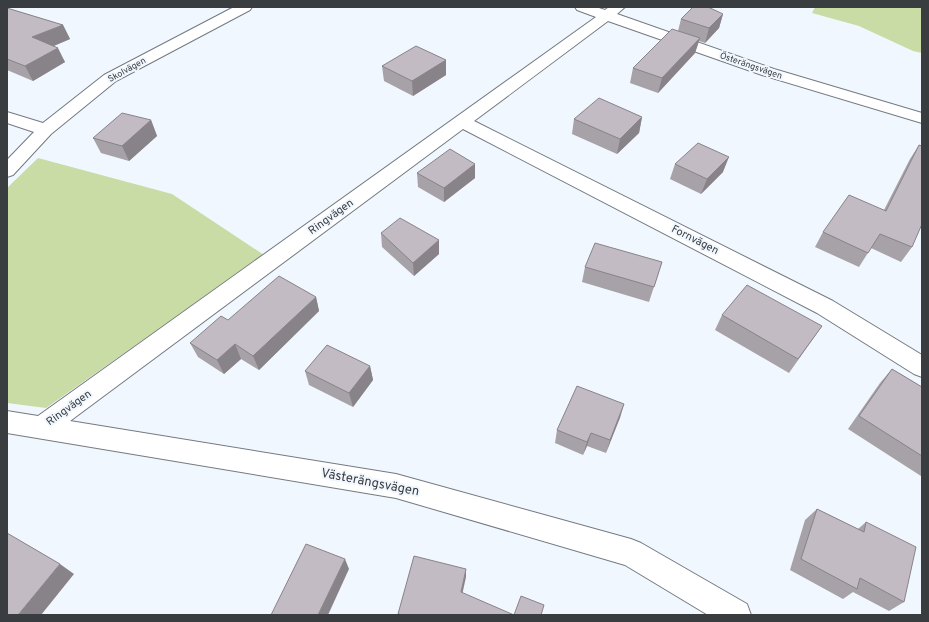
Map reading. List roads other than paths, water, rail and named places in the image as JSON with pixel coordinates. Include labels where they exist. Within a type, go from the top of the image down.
[{"type":"street","name":"Skolvägen","points":[[7,171],[45,130],[110,78],[245,7]]},
{"type":"street","name":"Österängsvägen","points":[[582,7],[612,11],[768,72],[922,118]]},
{"type":"street","name":"Ringvägen","points":[[43,427],[612,11]]},
{"type":"street","points":[[7,117],[45,130]]},
{"type":"street","name":"Fornvägen","points":[[462,122],[825,306],[922,367]]},
{"type":"street","name":"Västerängsvägen","points":[[7,422],[396,486],[631,553],[736,615]]}]
